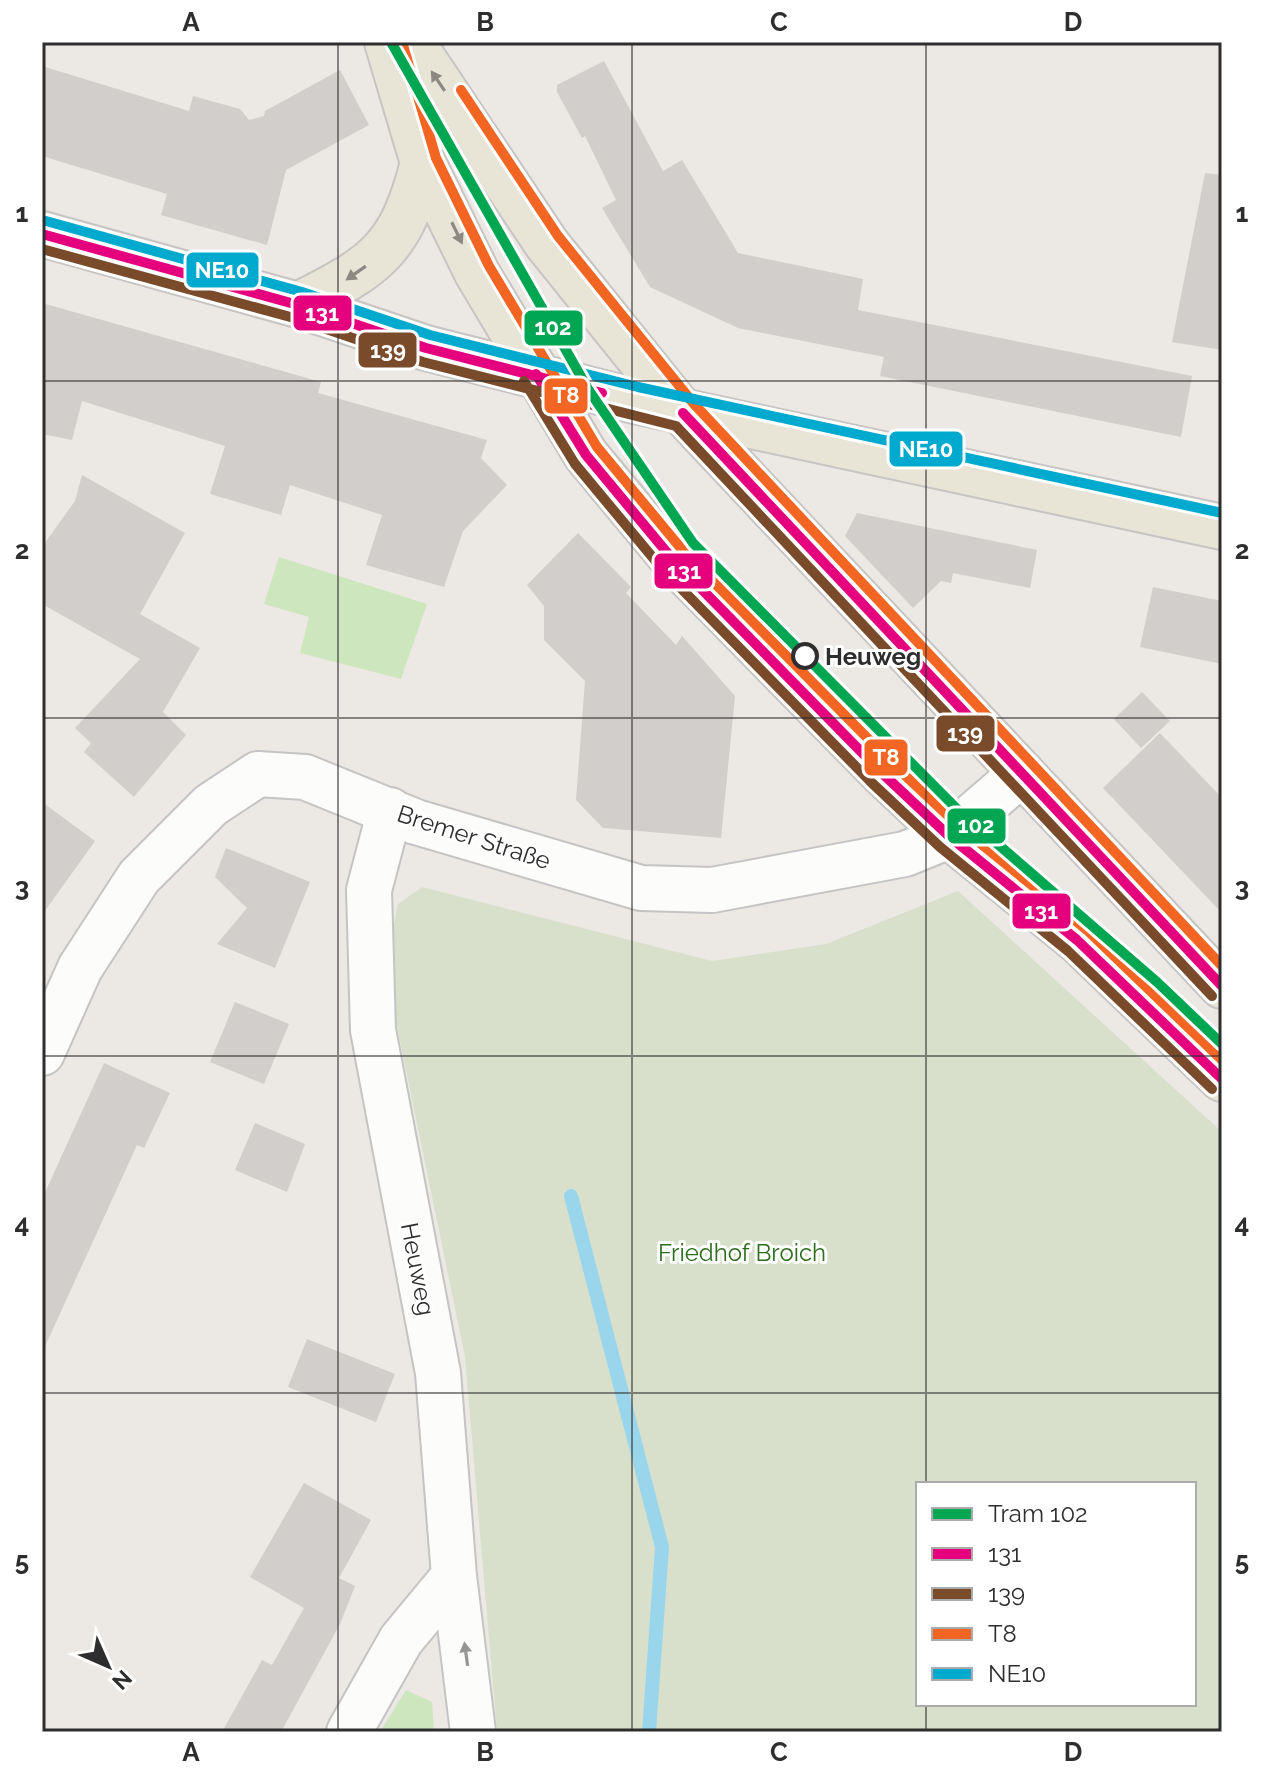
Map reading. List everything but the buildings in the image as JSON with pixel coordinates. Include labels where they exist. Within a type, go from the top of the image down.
[{"type":"main road","points":[[387,42],[423,163],[477,273],[586,455],[674,561],[882,773],[949,836],[1077,940],[1222,1079]]},
{"type":"main road","points":[[412,42],[547,244],[683,413],[1222,986]]},
{"type":"main road","points":[[298,305],[357,275],[394,241],[413,204],[423,163]]},
{"type":"main road","points":[[42,234],[298,305],[426,348],[683,413],[1222,527]]},
{"type":"street","name":"Bremer Straße","points":[[42,1053],[80,968],[139,877],[211,805],[258,774],[305,777],[416,822],[641,888],[712,890],[905,854],[949,836],[1022,773]]},
{"type":"street","name":"Heuweg","points":[[390,810],[369,890],[373,1030],[438,1373],[454,1576],[473,1732]]},
{"type":"street","points":[[349,1732],[401,1640],[454,1576]]},
{"type":"green space","points":[[279,557],[427,604],[401,679],[300,653],[309,617],[264,604]]},
{"type":"green space","name":"Friedhof Broich","points":[[422,887],[712,961],[826,944],[958,891],[1222,1132],[1222,1732],[497,1732],[465,1357],[385,968],[398,904]]},
{"type":"green space","points":[[406,1690],[432,1702],[434,1732],[380,1732]]},
{"type":"waterway","points":[[571,1196],[662,1547],[649,1732]]},
{"type":"tram line","name":"102","points":[[391,42],[588,389],[693,543],[956,808],[1157,982],[1222,1044]]},
{"type":"transit line","name":"T8","points":[[402,42],[436,158],[489,266],[597,447],[684,552],[892,763],[958,825],[1087,930],[1222,1060]]},
{"type":"transit line","name":"T8","points":[[461,90],[558,236],[694,404],[1222,966]]},
{"type":"transit line","name":"NE10","points":[[46,221],[302,292],[430,335],[638,387],[1222,513]]},
{"type":"transit line","name":"131","points":[[42,234],[298,305],[426,348],[602,393]]},
{"type":"transit line","name":"139","points":[[42,249],[294,318],[423,362],[676,426],[1212,996]]},
{"type":"transit line","name":"131","points":[[536,374],[586,455],[674,561],[882,773],[949,836],[1077,940],[1222,1079]]},
{"type":"transit line","name":"139","points":[[524,381],[575,464],[664,571],[872,783],[940,847],[1068,951],[1212,1089]]},
{"type":"transit line","name":"131","points":[[683,413],[1222,986]]},
{"type":"place","name":"Heuweg","points":[[805,656]]}]
